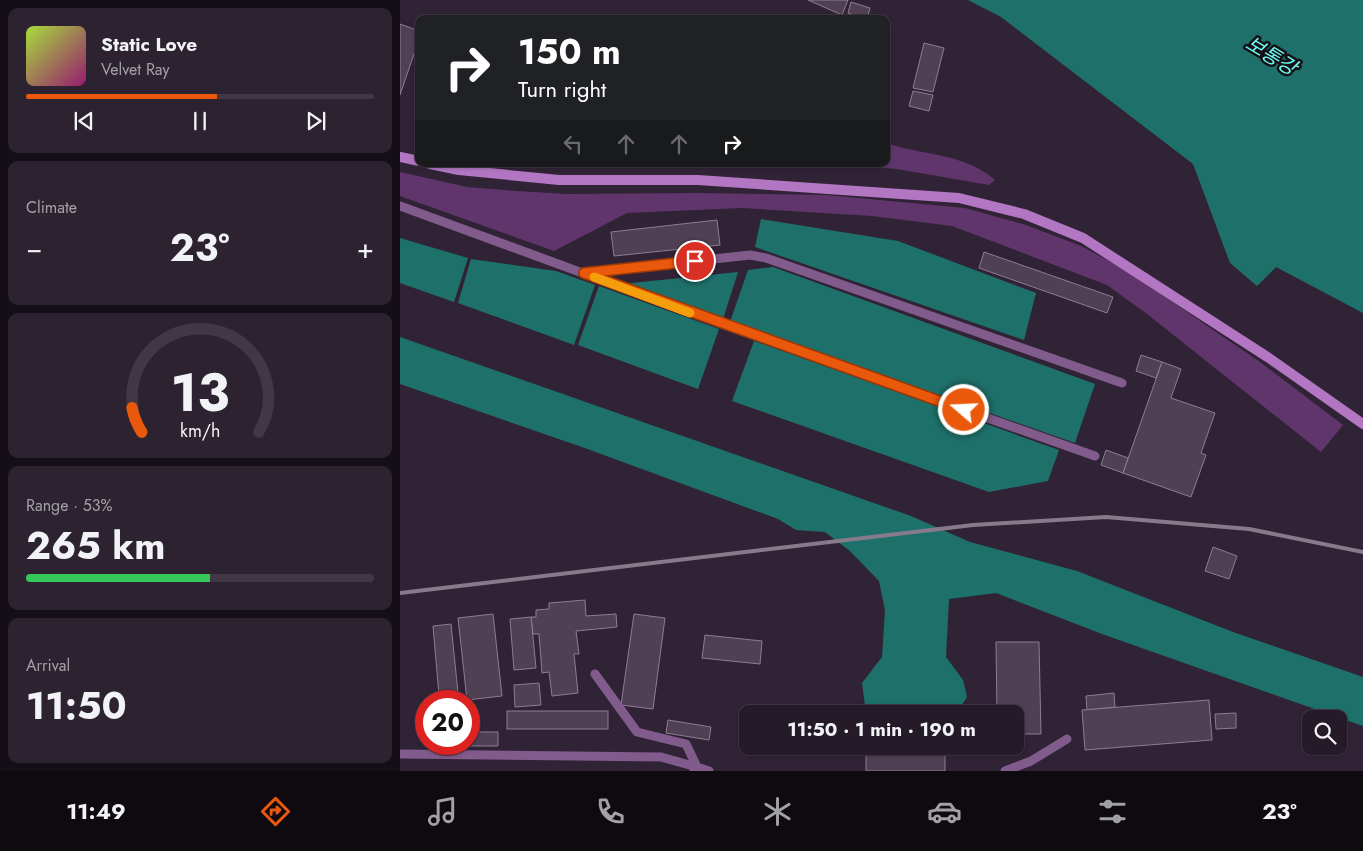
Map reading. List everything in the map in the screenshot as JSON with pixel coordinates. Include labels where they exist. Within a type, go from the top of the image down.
[{"type":"main road","points":[[400,158],[415,160]]},
{"type":"main road","points":[[444,167],[559,180],[698,180],[959,198],[1024,214],[1083,238],[1269,358],[1363,424]]},
{"type":"lane","points":[[400,206],[1095,456]]},
{"type":"lane","points":[[584,273],[750,255],[766,258],[1122,383]]},
{"type":"lane","points":[[595,674],[637,732],[686,744],[695,769]]},
{"type":"lane","points":[[1005,771],[1031,761],[1067,739]]},
{"type":"lane","points":[[400,754],[661,757],[695,769],[710,771]]},
{"type":"shaded area","points":[[890,144],[956,159],[983,171],[995,180],[989,185],[897,169],[873,167],[890,167]]},
{"type":"shaded area","points":[[400,172],[467,187],[516,191],[567,194],[697,193],[826,195],[965,208],[1026,225],[1081,246],[1124,269],[1260,362],[1343,425],[1321,452],[1147,314],[1107,285],[952,226],[872,216],[742,208],[627,213],[554,251],[400,196]]},
{"type":"water","name":"보통강","points":[[968,0],[1363,0],[1363,313],[1276,267],[1257,286],[1230,263],[1193,164],[1001,17]]},
{"type":"water","points":[[761,219],[898,241],[1036,293],[1024,340],[755,247]]},
{"type":"water","points":[[400,238],[468,258],[454,302],[400,283]]},
{"type":"water","points":[[471,259],[556,271],[595,285],[574,345],[458,303]]},
{"type":"water","points":[[773,267],[1095,384],[1075,443],[730,322],[748,270]]},
{"type":"water","points":[[738,272],[723,319],[622,284]]},
{"type":"water","points":[[599,286],[719,329],[698,389],[578,345]]},
{"type":"water","points":[[400,337],[911,516],[970,542],[1077,571],[1233,632],[1363,677],[1363,726],[1347,720],[1347,710],[1318,710],[1102,634],[996,593],[949,599],[946,657],[963,680],[967,697],[962,705],[865,705],[862,683],[882,657],[885,610],[879,581],[850,551],[825,532],[796,530],[778,519],[582,447],[400,384]]},
{"type":"water","points":[[754,341],[1059,450],[1048,481],[989,492],[732,401]]},
{"type":"building","points":[[808,0],[848,0],[842,15]]},
{"type":"building","points":[[851,2],[870,8],[868,15],[848,13]]},
{"type":"building","points":[[400,24],[415,30],[415,51],[400,95]]},
{"type":"building","points":[[924,43],[944,48],[933,92],[913,88]]},
{"type":"building","points":[[913,91],[933,95],[929,111],[909,106]]},
{"type":"building","points":[[717,220],[720,245],[614,256],[611,232]]},
{"type":"building","points":[[984,252],[1113,297],[1107,313],[979,268]]},
{"type":"building","points":[[1141,355],[1162,362],[1156,378],[1136,371]]},
{"type":"building","points":[[1162,362],[1181,369],[1171,398],[1215,413],[1201,453],[1206,455],[1191,497],[1123,473]]},
{"type":"building","points":[[1106,450],[1128,458],[1123,473],[1101,465]]},
{"type":"building","points":[[1213,547],[1237,556],[1229,579],[1205,571]]},
{"type":"building","points":[[585,600],[586,616],[616,614],[617,627],[576,631],[579,654],[574,654],[578,693],[552,696],[549,672],[542,673],[539,634],[533,634],[531,617],[536,617],[536,610],[549,609],[549,603]]},
{"type":"building","points":[[493,614],[502,696],[480,699],[480,690],[466,690],[458,618]]},
{"type":"building","points":[[634,614],[665,618],[653,709],[621,705]]},
{"type":"building","points":[[531,617],[536,668],[514,670],[510,619]]},
{"type":"building","points":[[451,624],[458,690],[439,690],[433,626]]},
{"type":"building","points":[[705,635],[762,641],[760,664],[702,658]]},
{"type":"building","points":[[996,642],[1039,642],[1041,734],[1024,734],[1024,705],[997,705]]},
{"type":"building","points":[[539,683],[541,705],[515,707],[514,685]]},
{"type":"building","points":[[1114,693],[1115,707],[1087,710],[1086,696]]},
{"type":"building","points":[[1209,700],[1212,740],[1085,750],[1082,710]]},
{"type":"building","points":[[507,711],[608,711],[608,729],[507,729]]},
{"type":"building","points":[[1236,713],[1236,728],[1216,729],[1215,714]]},
{"type":"building","points":[[668,720],[711,727],[709,740],[666,733]]},
{"type":"building","points":[[480,732],[498,732],[498,746],[480,746]]},
{"type":"building","points":[[866,755],[945,755],[945,771],[866,771]]},
{"type":"railway","points":[[400,593],[973,525],[1106,517],[1249,529],[1363,552]]},
{"type":"slow traffic","points":[[594,277],[690,313]]},
{"type":"route","points":[[695,261],[584,273],[964,410]]}]
